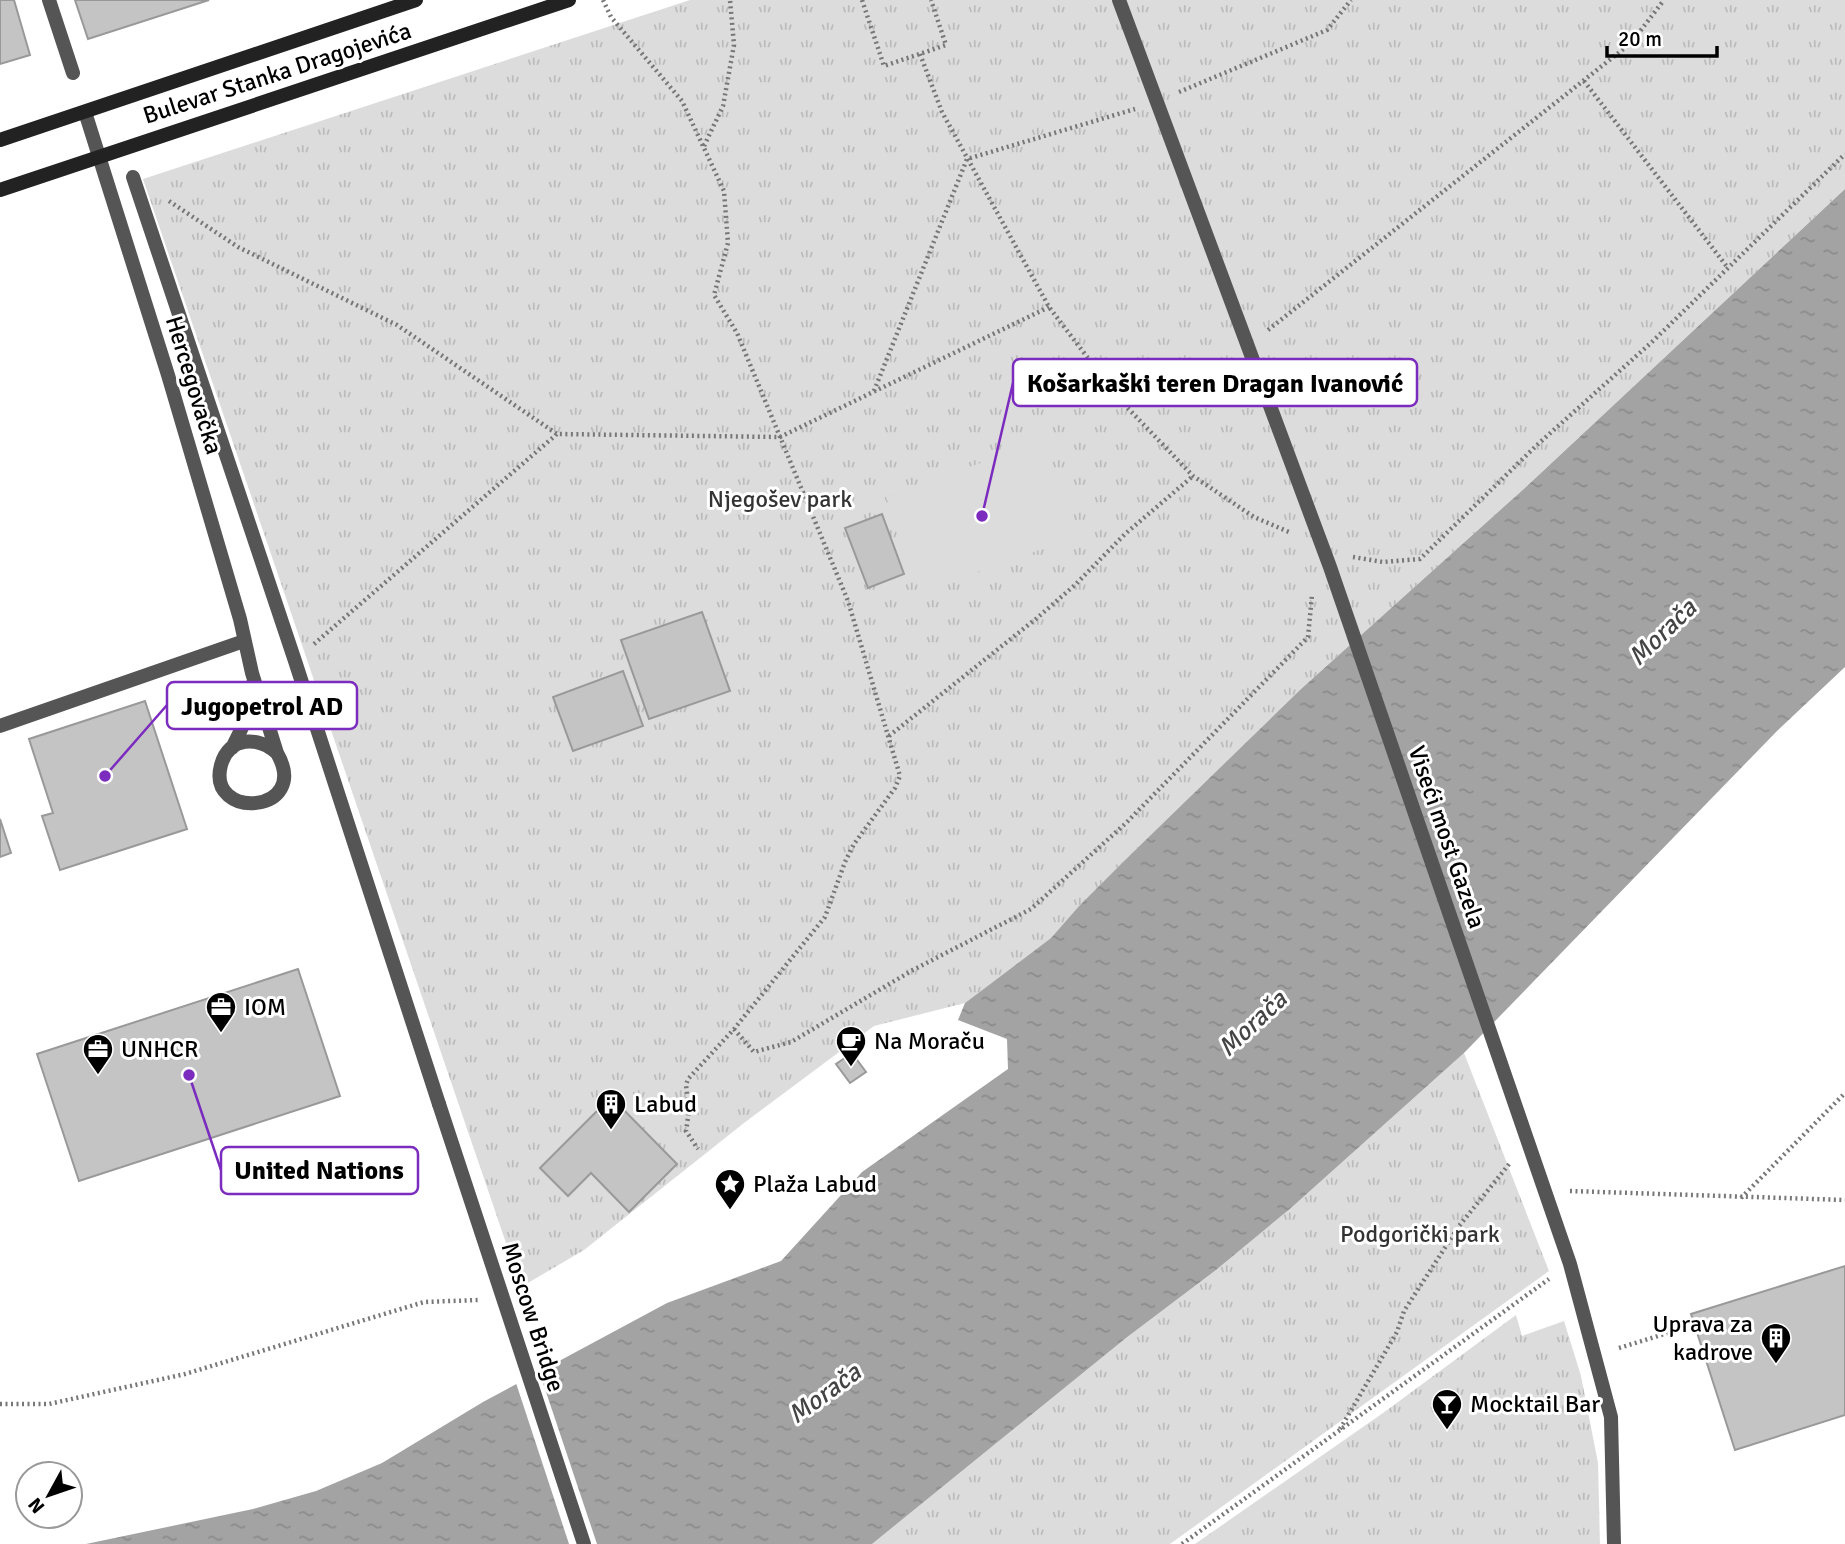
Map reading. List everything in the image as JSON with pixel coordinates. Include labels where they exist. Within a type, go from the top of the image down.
[{"type":"street","points":[[49,0],[73,73]]},
{"type":"street","name":"Bulevar Stanka Dragojevića","points":[[0,140],[416,0]]},
{"type":"street","name":"Bulevar Stanka Dragojevića","points":[[0,190],[569,0]]},
{"type":"street","name":"Viseći most Gazela","points":[[1119,0],[1330,567],[1570,1264],[1611,1417],[1614,1544]]},
{"type":"street","name":"Hercegovačka","points":[[85,112],[168,375],[252,673],[284,772],[279,791],[272,799],[253,805],[232,798],[220,780],[223,758],[232,748],[251,702],[252,673]]},
{"type":"street","name":"Moscow Bridge","points":[[133,177],[295,661],[584,1544]]},
{"type":"street","points":[[0,726],[244,641]]},
{"type":"street","points":[[232,748],[249,741],[260,742],[277,753]]},
{"type":"path","points":[[603,0],[611,17],[682,101],[724,191],[728,243],[714,295],[737,333],[848,601],[900,776],[895,788],[854,844],[825,917],[734,1029],[697,1067],[686,1085],[689,1111],[686,1131],[698,1149]]},
{"type":"path","points":[[704,146],[723,107],[734,45],[730,0]]},
{"type":"path","points":[[862,0],[884,66],[946,45],[931,0]]},
{"type":"path","points":[[967,159],[1157,102],[1327,30],[1351,0]]},
{"type":"path","points":[[1249,345],[1631,43],[1664,0]]},
{"type":"path","points":[[919,54],[942,112],[1049,307],[1121,400],[1193,476],[1254,517],[1322,546],[1354,557],[1383,562],[1420,559],[1537,445],[1653,341],[1845,153]]},
{"type":"path","points":[[1584,80],[1728,268]]},
{"type":"path","points":[[874,391],[967,159]]},
{"type":"path","points":[[133,177],[238,247],[397,325],[557,434],[780,438],[1049,307]]},
{"type":"path","points":[[295,661],[557,434]]},
{"type":"path","points":[[889,736],[1037,618],[1075,585],[1125,534],[1193,476]]},
{"type":"path","points":[[734,1029],[754,1052],[791,1042],[913,970],[1031,909],[1126,822],[1308,637]]},
{"type":"path","points":[[1741,1198],[1845,1093]]},
{"type":"path","points":[[1338,1433],[1397,1332],[1404,1311],[1458,1226],[1528,1141]]},
{"type":"path","points":[[1545,1191],[1845,1200]]},
{"type":"path","points":[[1182,1544],[1570,1264]]},
{"type":"path","points":[[0,1404],[49,1404],[185,1374],[424,1302],[480,1300]]},
{"type":"path","points":[[1594,1355],[1684,1328]]},
{"type":"green space","name":"Njegošev park","points":[[690,0],[1845,0],[1845,189],[1527,486],[1301,689],[1124,861],[1051,938],[965,1003],[874,1026],[744,1123],[584,1250],[521,1287],[143,179]]},
{"type":"green space","points":[[1044,440],[1079,536],[920,592],[886,497]]},
{"type":"green space","name":"Podgorički park","points":[[1464,1053],[1549,1271],[1170,1544],[872,1544],[1291,1208]]},
{"type":"green space","name":"Podgorički park","points":[[1516,1315],[1522,1336],[1564,1321],[1581,1376],[1598,1463],[1600,1544],[1195,1544],[1383,1413]]},
{"type":"water","name":"Morača","points":[[1845,189],[1845,667],[1777,731],[1464,1053],[1291,1208],[872,1544],[86,1544],[253,1509],[316,1491],[382,1463],[483,1402],[667,1303],[781,1261],[862,1172],[1008,1069],[1007,1039],[958,1020],[965,1003],[1051,938],[1124,861],[1301,689],[1527,486]]},
{"type":"pier","points":[[538,1368],[597,1544],[569,1544],[515,1380]]},
{"type":"building","points":[[0,0],[14,0],[30,55],[0,64]]},
{"type":"building","points":[[75,0],[209,0],[88,39]]},
{"type":"building","points":[[882,514],[904,574],[868,588],[845,528]]},
{"type":"building","points":[[702,612],[730,691],[649,719],[621,640]]},
{"type":"building","points":[[623,671],[643,726],[573,751],[553,697]]},
{"type":"building","points":[[145,701],[187,829],[60,870],[42,816],[53,813],[29,739]]},
{"type":"building","points":[[0,819],[11,853],[0,857]]},
{"type":"building","points":[[298,969],[340,1096],[79,1181],[37,1054]]},
{"type":"building","name":"Na Moraču","points":[[852,1053],[866,1072],[850,1083],[836,1064]]},
{"type":"building","name":"Labud","points":[[611,1097],[677,1164],[629,1212],[591,1173],[568,1196],[540,1168]]},
{"type":"building","name":"Uprava za kadrove","points":[[1845,1266],[1845,1415],[1735,1450],[1691,1314]]},
{"type":"place","name":"Košarkaški teren Dragan Ivanović","points":[[982,516]]},
{"type":"place","name":"Jugopetrol AD","points":[[105,776]]},
{"type":"place","name":"IOM","points":[[221,1034]]},
{"type":"place","name":"Na Moraču","points":[[851,1068]]},
{"type":"place","name":"United Nations","points":[[189,1075]]},
{"type":"place","name":"UNHCR","points":[[98,1076]]},
{"type":"place","name":"Labud","points":[[611,1131]]},
{"type":"place","name":"Plaža Labud","points":[[730,1211]]},
{"type":"place","name":"Uprava za kadrove","points":[[1776,1365]]},
{"type":"place","name":"Mocktail Bar","points":[[1447,1431]]}]
